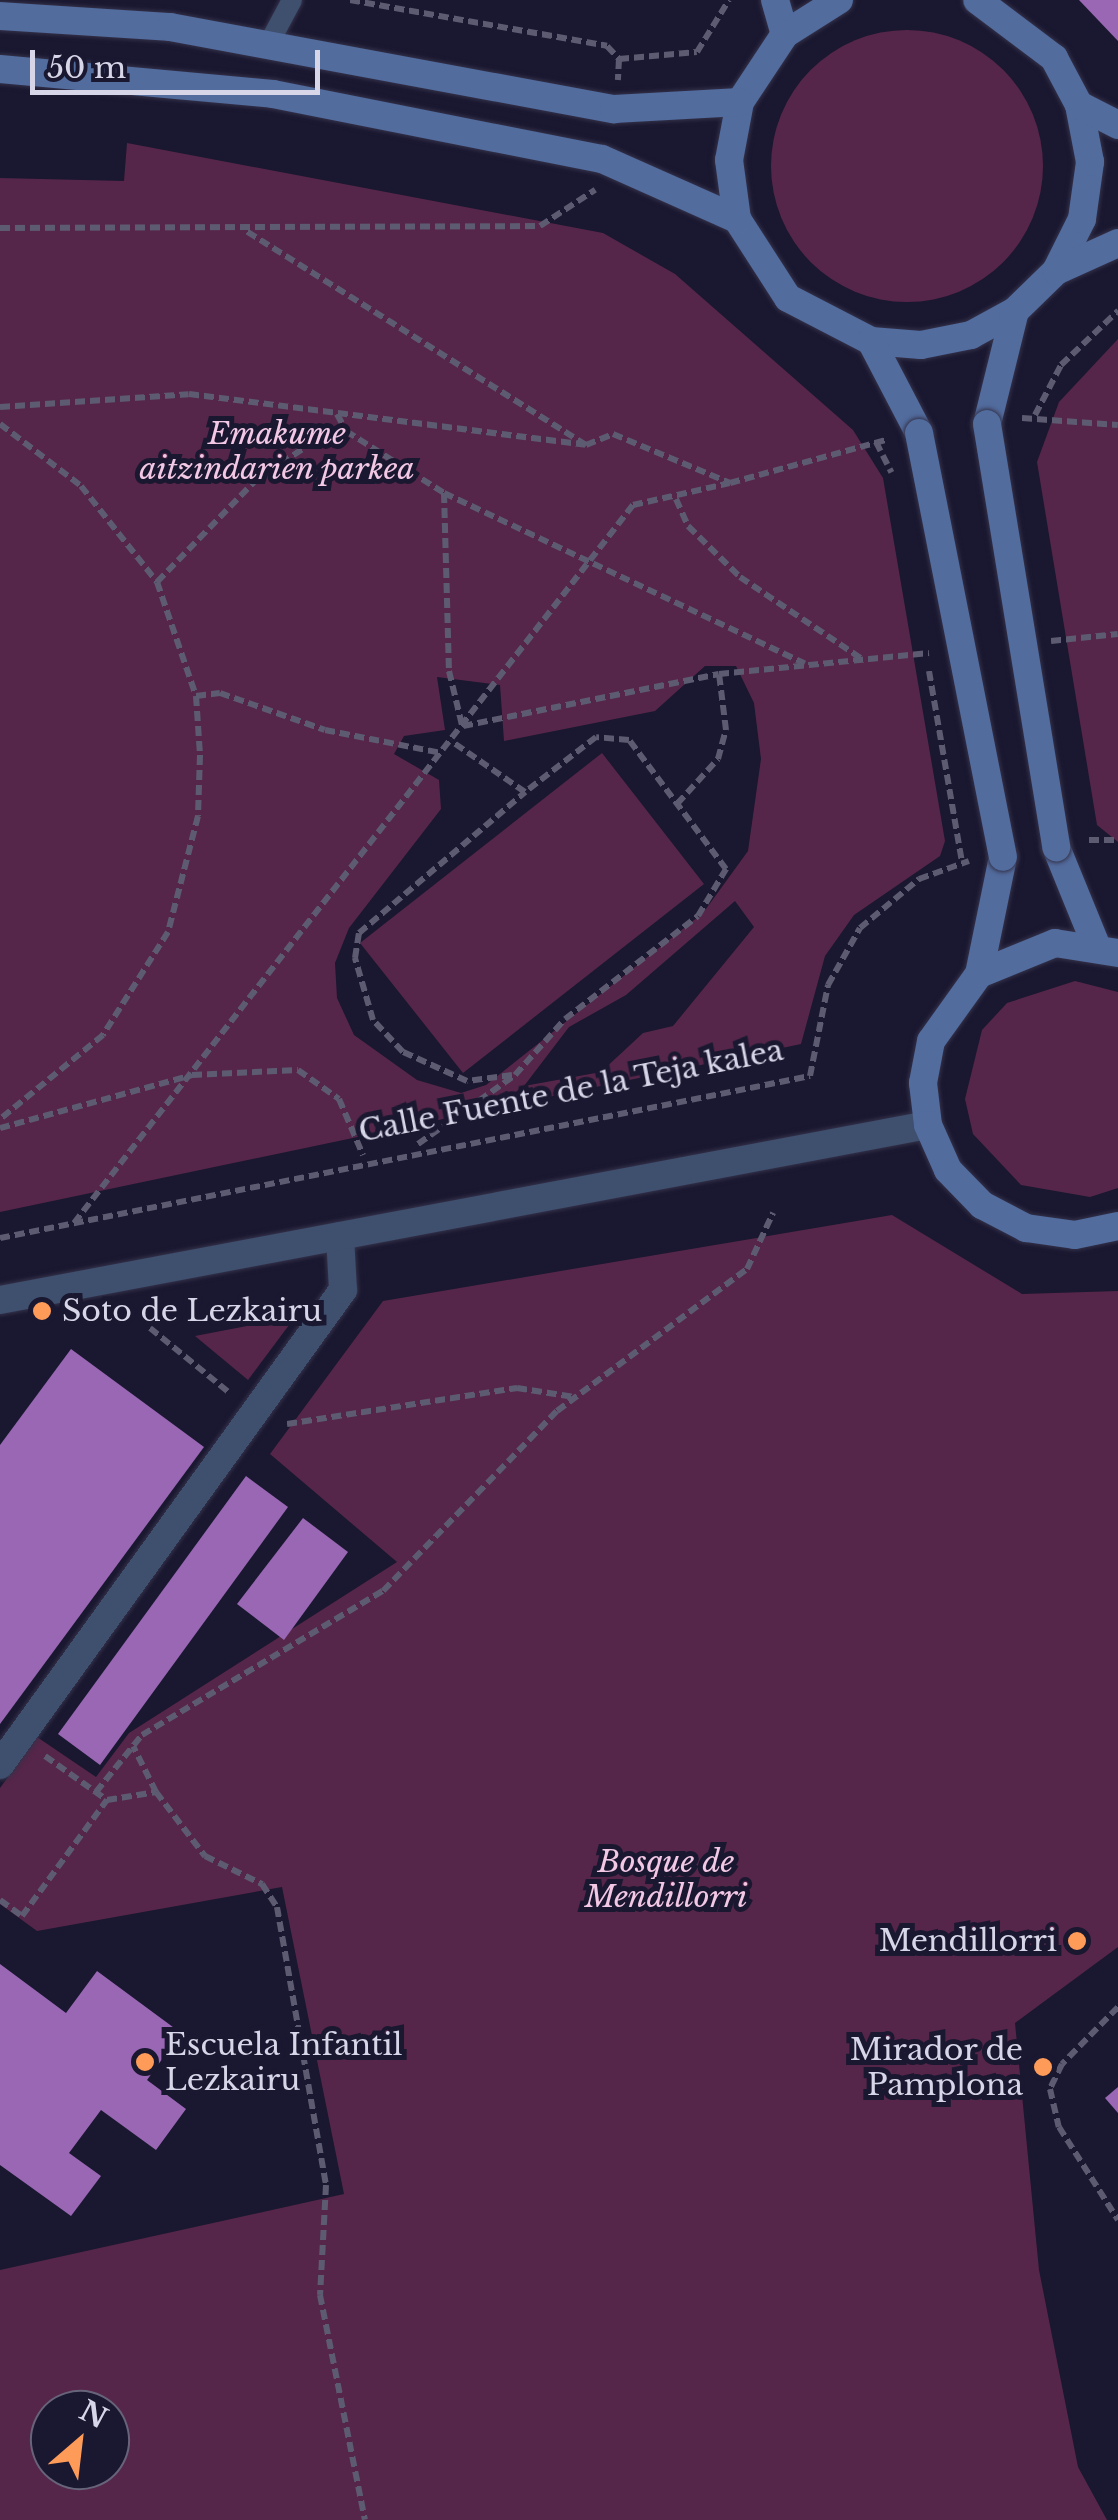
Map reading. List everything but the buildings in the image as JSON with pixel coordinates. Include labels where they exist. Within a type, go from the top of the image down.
[{"type":"main road","points":[[776,0],[785,34]]},
{"type":"main road","points":[[839,0],[785,34],[740,102],[729,160],[737,220],[788,298],[871,341],[938,342],[1015,311],[1056,270],[1082,219],[1090,162],[1079,105],[1054,58],[977,0]]},
{"type":"main road","points":[[0,16],[170,27],[614,109],[740,102]]},
{"type":"main road","points":[[0,69],[273,94],[602,159],[737,220]]},
{"type":"main road","points":[[1079,105],[1118,125]]},
{"type":"main road","points":[[1056,270],[1118,243]]},
{"type":"main road","points":[[1015,311],[987,424],[1056,847],[1107,949]]},
{"type":"main road","points":[[871,341],[919,433],[1003,857],[979,974],[931,1042],[928,1125],[948,1170],[982,1205],[1026,1228],[1075,1235],[1118,1226]]},
{"type":"main road","points":[[979,974],[1055,943],[1107,949]]},
{"type":"street","points":[[0,1300],[928,1125]]},
{"type":"street","points":[[0,1765],[344,1290],[340,1236]]},
{"type":"lane","points":[[268,45],[292,0]]},
{"type":"path","points":[[350,0],[606,46],[619,59],[618,81]]},
{"type":"path","points":[[619,59],[697,52],[729,0]]},
{"type":"path","points":[[0,228],[540,226],[592,199]]},
{"type":"path","points":[[244,229],[586,446]]},
{"type":"path","points":[[1118,311],[1061,364],[1036,415],[1118,426]]},
{"type":"path","points":[[0,407],[188,394],[586,446],[613,434],[730,483]]},
{"type":"path","points":[[337,414],[346,431],[444,493],[807,665]]},
{"type":"path","points":[[0,424],[81,486],[158,582],[196,696],[198,816],[168,932],[103,1035],[0,1119]]},
{"type":"path","points":[[158,582],[256,480],[322,436],[346,431]]},
{"type":"path","points":[[73,1224],[632,505],[676,499],[876,442],[896,491]]},
{"type":"path","points":[[444,493],[449,671],[462,726]]},
{"type":"path","points":[[676,499],[688,526],[740,577],[862,660]]},
{"type":"path","points":[[1040,642],[1118,634]]},
{"type":"path","name":"Calle Fuente de la Teja kalea","points":[[0,1238],[810,1076],[828,985],[860,928],[909,886],[962,862],[923,640]]},
{"type":"path","points":[[462,726],[719,674],[941,652]]},
{"type":"path","points":[[677,804],[718,759],[719,674]]},
{"type":"path","points":[[196,696],[220,694],[324,730],[441,754]]},
{"type":"path","points":[[418,1144],[515,1075],[565,1020],[698,916],[713,894],[726,869],[629,740],[596,737],[359,933],[355,958],[372,1020],[403,1052],[467,1081],[515,1075]]},
{"type":"path","points":[[451,741],[525,792]]},
{"type":"path","points":[[1090,840],[1118,840]]},
{"type":"path","points":[[0,1128],[192,1075],[298,1070],[340,1099],[364,1155]]},
{"type":"path","points":[[96,1792],[132,1746],[383,1590],[574,1397],[747,1269],[773,1213]]},
{"type":"path","points":[[150,1328],[272,1426],[517,1388],[574,1397]]},
{"type":"path","points":[[20,1738],[107,1800]]},
{"type":"path","points":[[132,1746],[156,1792],[205,1856],[262,1884],[277,1907],[326,2184],[320,2295],[365,2520]]},
{"type":"path","points":[[0,1900],[22,1916],[107,1800],[156,1792]]},
{"type":"path","points":[[1118,2008],[1062,2064],[1050,2089],[1059,2127],[1118,2220]]},
{"type":"green space","points":[[907,30],[959,40],[1003,70],[1033,114],[1043,166],[1033,218],[1003,262],[959,292],[907,302],[855,292],[811,262],[781,218],[771,166],[781,114],[811,70],[855,40]]},
{"type":"green space","name":"Emakume aitzindarien parkea","points":[[127,143],[603,233],[675,274],[853,430],[883,478],[945,841],[940,856],[854,915],[825,956],[801,1044],[0,1212],[0,178],[124,181]],"holes":[[[705,666],[736,666],[754,703],[761,759],[748,851],[703,913],[486,1085],[461,1093],[417,1080],[354,1035],[337,998],[335,963],[349,928],[441,809],[439,780],[394,754],[404,736],[445,730],[437,677],[500,685],[504,741],[655,711]],[[735,901],[754,927],[673,1026],[643,1033],[601,1072],[524,1086],[569,1027],[626,995]]]},
{"type":"green space","points":[[1118,339],[1118,842],[1097,825],[1037,462],[1059,402]]},
{"type":"green space","points":[[602,753],[704,884],[463,1073],[360,943]]},
{"type":"green space","points":[[1075,981],[1118,992],[1118,1188],[1090,1197],[1021,1185],[973,1134],[965,1099],[982,1030],[1007,1003]]},
{"type":"green space","name":"Bosque de Mendillorri","points":[[892,1215],[1022,1294],[1118,1291],[1118,1947],[1015,2023],[1039,2270],[1078,2467],[1107,2520],[0,2520],[0,2270],[344,2194],[282,1887],[37,1931],[0,1904],[0,1788],[37,1737],[96,1777],[129,1733],[397,1562],[270,1454],[383,1301]]},
{"type":"green space","points":[[294,1317],[248,1380],[195,1336]]},
{"type":"place","name":"Soto de Lezkairu","points":[[42,1311]]},
{"type":"place","name":"Mendillorri","points":[[1077,1941]]},
{"type":"place","name":"Escuela Infantil Lezkairu","points":[[145,2062]]},
{"type":"place","name":"Mirador de Pamplona","points":[[1043,2067]]}]
